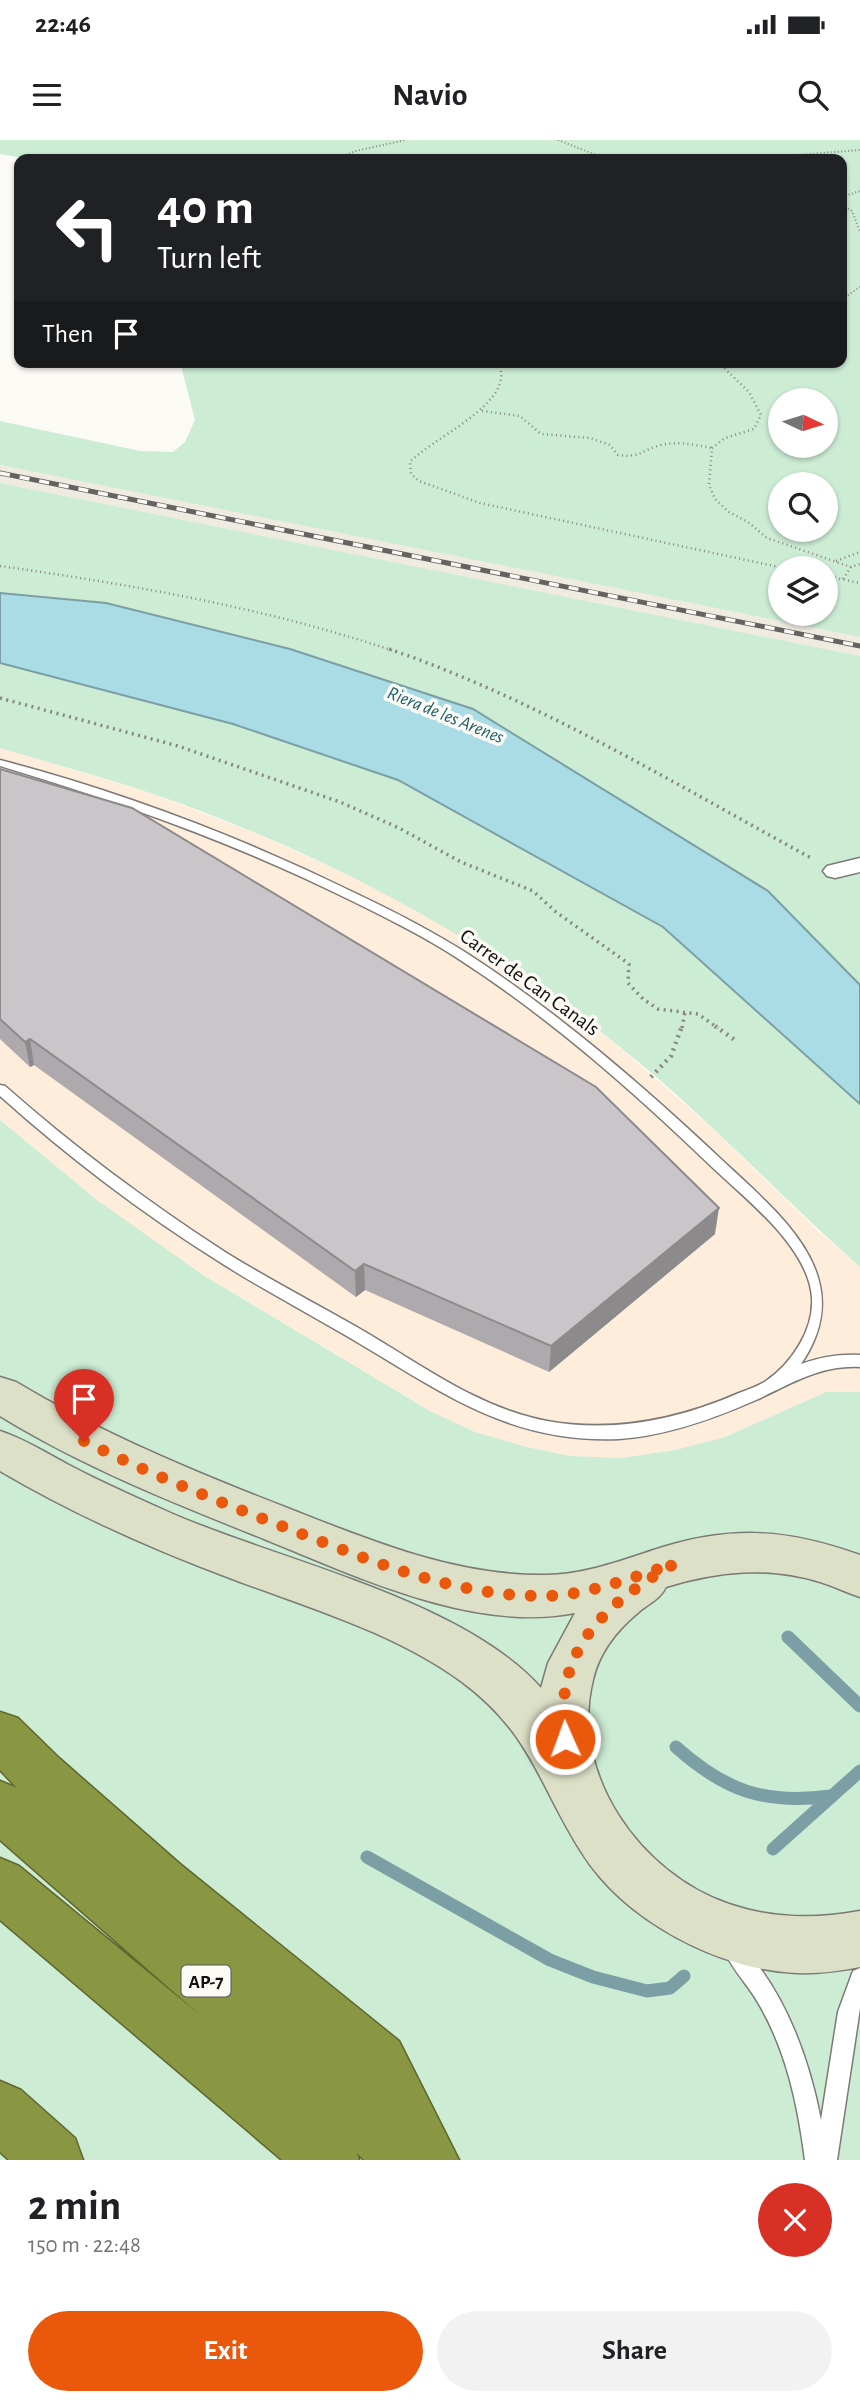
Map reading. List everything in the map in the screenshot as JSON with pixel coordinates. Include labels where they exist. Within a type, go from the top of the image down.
[{"type":"highway","points":[[0,1735],[40,1775],[161,1883],[378,2062],[429,2160]]},
{"type":"highway","name":"AP-7","points":[[0,1806],[317,2077],[409,2160]]},
{"type":"highway","points":[[0,1885],[329,2160]]},
{"type":"highway","points":[[0,2111],[53,2160]]},
{"type":"main road","points":[[0,1394],[60,1429],[158,1477],[337,1548],[438,1582],[509,1594],[547,1596],[601,1586],[707,1555],[762,1552],[819,1561],[860,1577]]},
{"type":"main road","points":[[0,1450],[150,1525],[399,1623],[458,1651],[512,1693],[534,1720],[573,1783],[590,1818],[620,1860],[653,1891],[697,1918],[749,1937],[794,1944],[825,1944],[860,1938]]},
{"type":"main road","points":[[573,1783],[565,1739],[564,1699],[571,1670],[583,1642],[604,1612],[674,1564]]},
{"type":"street","points":[[835,871],[860,865]]},
{"type":"lane","name":"Carrer de Can Canals","points":[[0,763],[178,819],[268,856],[404,922],[474,963],[549,1018],[635,1088],[798,1243],[816,1278],[820,1298],[813,1337],[800,1359],[775,1382]]},
{"type":"lane","name":"Carrer de Can Canals","points":[[0,1088],[39,1125],[202,1244],[435,1381],[492,1411],[546,1427],[582,1431],[634,1431],[666,1426],[699,1415],[810,1366],[834,1361],[860,1361]]},
{"type":"lane","points":[[697,1918],[730,1947],[751,1971],[778,2018],[790,2043],[803,2086],[817,2160]]},
{"type":"lane","points":[[826,2160],[848,2012],[860,1978]]},
{"type":"path","points":[[348,154],[405,140]]},
{"type":"path","points":[[558,140],[593,154]]},
{"type":"path","points":[[810,154],[860,150]]},
{"type":"path","points":[[847,208],[852,212],[860,232]]},
{"type":"path","points":[[501,368],[503,375],[500,382],[481,411],[415,455],[410,462],[411,474],[429,487],[480,503],[768,565]]},
{"type":"path","points":[[481,411],[520,416],[541,434],[590,438],[610,445],[618,455],[631,458],[640,458],[665,444],[712,448],[725,438],[754,429],[761,415],[758,405],[744,385],[725,368]]},
{"type":"path","points":[[712,448],[709,485],[715,499],[767,538],[820,556]]},
{"type":"path","points":[[838,560],[860,552]]},
{"type":"path","points":[[838,562],[851,567]]},
{"type":"path","points":[[843,579],[851,567],[860,564]]},
{"type":"path","points":[[0,566],[214,601],[325,629],[420,661],[466,679],[552,720],[813,859]]},
{"type":"path","points":[[838,578],[860,583]]},
{"type":"path","points":[[0,698],[178,746],[289,782],[399,828],[461,862],[533,891],[556,912],[629,964],[628,983],[643,999],[658,1009],[698,1014],[735,1040]]},
{"type":"path","points":[[635,1088],[664,1067],[678,1048],[685,1013]]},
{"type":"shaded area","points":[[0,465],[768,619],[768,626],[805,626],[860,637],[860,656],[0,483]]},
{"type":"shaded area","points":[[0,748],[147,792],[255,833],[354,877],[453,931],[532,981],[616,1044],[711,1127],[816,1229],[860,1267],[860,1392],[826,1392],[725,1437],[675,1450],[621,1458],[570,1456],[527,1447],[475,1432],[430,1411],[203,1275],[97,1200],[0,1120]]},
{"type":"green space","points":[[0,140],[860,140],[860,637],[805,626],[838,626],[838,556],[768,556],[768,619],[0,465],[0,421],[140,451],[173,452],[185,442],[195,420],[182,368],[847,368],[847,154],[14,154],[14,156],[0,154]]},
{"type":"green space","points":[[0,483],[860,656],[860,985],[768,891],[106,603],[0,593]]},
{"type":"green space","points":[[0,663],[233,724],[398,780],[663,927],[860,1104],[860,1267],[647,1069],[561,1003],[450,930],[332,867],[272,840],[129,786],[0,748]]},
{"type":"green space","points":[[0,1120],[97,1200],[203,1275],[430,1411],[475,1432],[570,1456],[621,1458],[675,1450],[725,1437],[826,1392],[860,1392],[860,2160],[0,2160]]},
{"type":"water","name":"Riera de les Arenes","points":[[0,593],[106,603],[290,649],[473,709],[768,891],[860,985],[860,1104],[663,927],[398,780],[233,724],[0,663]]},
{"type":"building","points":[[0,769],[132,808],[596,1087],[719,1208],[551,1346],[364,1264],[355,1271],[30,1039],[25,1042],[0,1019]]},
{"type":"waterway","points":[[788,1637],[860,1706]]},
{"type":"waterway","points":[[676,1747],[712,1774],[747,1791],[786,1798],[831,1796]]},
{"type":"waterway","points":[[773,1849],[860,1771]]},
{"type":"waterway","points":[[367,1857],[550,1960],[593,1977],[647,1991],[670,1988],[684,1976]]},
{"type":"railway","points":[[0,473],[860,646]]},
{"type":"route","points":[[84,1441],[158,1477],[337,1548],[438,1582],[509,1594],[547,1596],[613,1583],[674,1564],[639,1585],[604,1612],[583,1642],[571,1670],[564,1699],[565,1739]]}]
